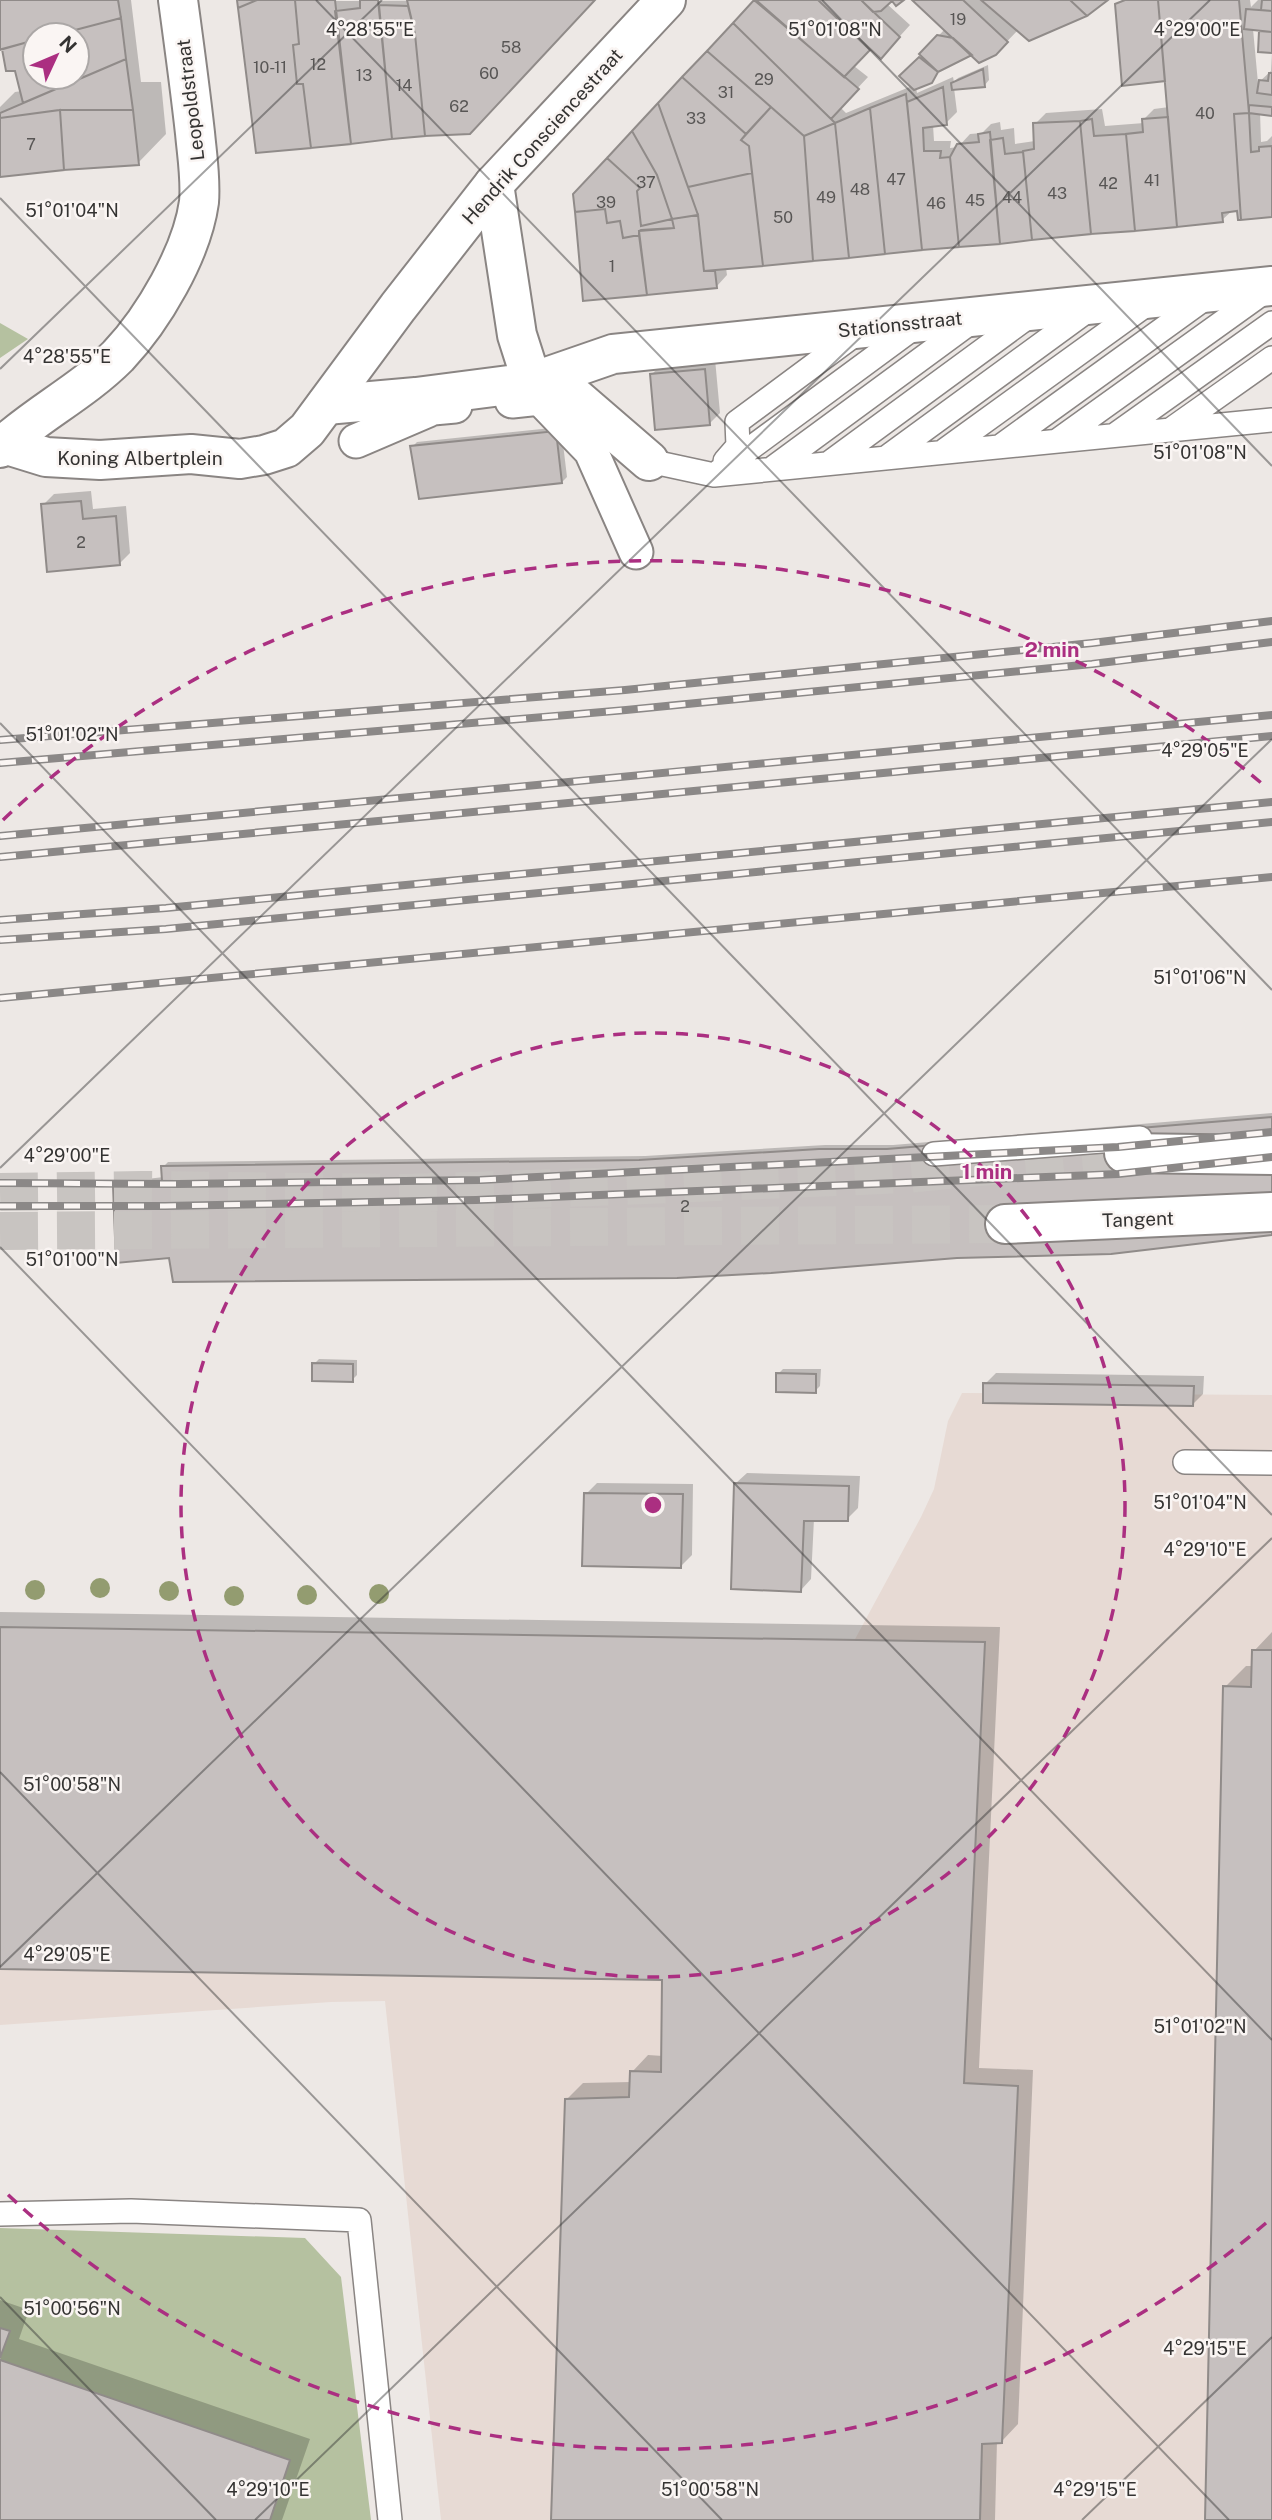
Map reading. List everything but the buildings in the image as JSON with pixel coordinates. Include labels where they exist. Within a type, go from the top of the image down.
[{"type":"main road","name":"Leopoldstraat","points":[[178,0],[199,171],[199,201]]},
{"type":"main road","name":"Hendrik Consciencestraat","points":[[336,391],[494,184],[666,0]]},
{"type":"main road","points":[[494,184],[517,335],[532,382]]},
{"type":"main road","name":"Koning Albertplein","points":[[1,446],[87,384],[139,331],[158,302],[184,250],[199,201]]},
{"type":"main road","name":"Stationsstraat","points":[[532,382],[613,354],[1272,286]]},
{"type":"main road","points":[[336,391],[416,397],[532,382],[576,398],[649,461]]},
{"type":"main road","name":"Koning Albertplein","points":[[1,446],[46,457],[87,459],[191,454],[240,459],[286,448],[307,430],[336,391]]},
{"type":"main road","points":[[1124,1153],[1263,1155]]},
{"type":"main road","name":"Tangent","points":[[1004,1224],[1272,1212]]},
{"type":"street","points":[[356,440],[433,408],[540,398],[591,451],[636,552]]},
{"type":"lane","points":[[1056,441],[1272,286]]},
{"type":"lane","points":[[999,447],[1213,292]]},
{"type":"lane","points":[[943,452],[1155,298]]},
{"type":"lane","points":[[885,458],[1096,304]]},
{"type":"lane","points":[[828,463],[1038,310]]},
{"type":"lane","points":[[771,469],[979,316]]},
{"type":"lane","points":[[714,475],[921,322]]},
{"type":"lane","points":[[1114,436],[1272,323]]},
{"type":"lane","points":[[714,475],[738,446],[737,422],[862,328]]},
{"type":"lane","points":[[1170,430],[1272,358]]},
{"type":"lane","points":[[649,461],[714,475],[1272,420]]},
{"type":"lane","points":[[934,1154],[1142,1138],[1263,1155]]},
{"type":"lane","points":[[1185,1462],[1272,1463]]},
{"type":"lane","points":[[0,2214],[131,2211],[359,2220],[390,2520]]},
{"type":"shaded area","points":[[962,1393],[1272,1395],[1272,2520],[441,2520],[385,2001],[331,2002],[0,2025],[0,1627],[854,1641],[934,1489],[948,1421]]},
{"type":"green space","points":[[0,323],[28,339],[0,358]]},
{"type":"green space","points":[[0,2228],[305,2238],[341,2277],[371,2520],[270,2520],[290,2460],[0,2360],[9,2331],[0,2328]]},
{"type":"tunnel","points":[[0,1192],[142,1190],[406,1193],[623,1186],[906,1174],[1124,1153]]},
{"type":"tunnel","points":[[0,1231],[1005,1224]]},
{"type":"railway","points":[[0,740],[625,690],[1092,643],[1272,621]]},
{"type":"railway","points":[[0,763],[626,710],[1092,664],[1272,642]]},
{"type":"railway","points":[[0,836],[1272,715]]},
{"type":"railway","points":[[0,857],[1272,736]]},
{"type":"railway","points":[[0,920],[166,908],[1272,802]]},
{"type":"railway","points":[[0,940],[166,929],[1272,822]]},
{"type":"railway","points":[[0,998],[1272,877]]},
{"type":"railway","points":[[0,1183],[178,1184],[480,1180],[1118,1147],[1272,1132]]},
{"type":"railway","points":[[0,1206],[476,1200],[1118,1174],[1272,1157]]}]
